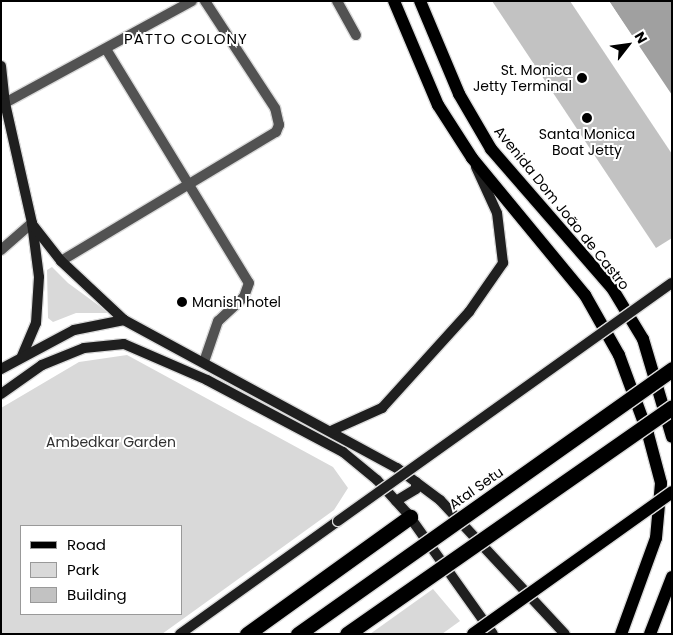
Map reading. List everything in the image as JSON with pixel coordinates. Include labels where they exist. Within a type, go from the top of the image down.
[{"type":"highway","name":"Atal Setu","points":[[298,634],[672,369]]},
{"type":"highway","points":[[347,634],[672,407]]},
{"type":"highway","points":[[247,634],[410,517]]},
{"type":"main road","points":[[394,1],[438,105],[472,158],[585,295],[620,356],[648,434],[661,482],[656,538],[621,634]]},
{"type":"main road","name":"Avenida Dom João de Castro","points":[[420,1],[459,94],[491,149],[612,288],[643,339],[672,437]]},
{"type":"main road","points":[[1,66],[5,103],[32,223],[40,300],[22,356]]},
{"type":"main road","points":[[333,430],[382,408],[469,312],[504,263],[497,213],[472,158]]},
{"type":"main road","points":[[32,223],[61,261],[124,320],[333,430],[416,482],[440,500],[565,634]]},
{"type":"main road","points":[[180,634],[672,283]]},
{"type":"main road","points":[[1,369],[22,356],[74,330],[124,320]]},
{"type":"main road","points":[[1,394],[42,365],[84,348],[124,344],[207,380],[343,452],[396,501],[410,517],[493,634]]},
{"type":"main road","points":[[396,501],[416,489],[416,482]]},
{"type":"main road","points":[[473,634],[672,492]]},
{"type":"main road","points":[[650,634],[672,577]]},
{"type":"street","points":[[5,103],[192,1]]},
{"type":"street","points":[[61,261],[188,188],[276,132],[279,125],[275,108],[205,1]]},
{"type":"street","points":[[337,1],[356,35]]},
{"type":"street","points":[[106,49],[188,188],[242,266],[249,283],[244,297],[218,321],[210,336],[204,362]]},
{"type":"street","points":[[1,250],[32,223]]},
{"type":"green space","points":[[52,267],[68,283],[109,313],[76,313],[53,322],[48,318],[47,270]]},
{"type":"green space","name":"Ambedkar Garden","points":[[127,355],[333,467],[348,488],[334,510],[162,634],[1,634],[1,408],[79,362]]},
{"type":"green space","points":[[433,589],[460,621],[442,634],[370,634]]},
{"type":"shaded area","points":[[609,1],[672,1],[672,95]]},
{"type":"pier","points":[[606,1],[609,1],[672,98],[670,97]]},
{"type":"building","name":"St. Monica Jetty Terminal","points":[[492,1],[570,1],[672,154],[672,238],[656,248]]},
{"type":"place","name":"St. Monica Jetty Terminal","points":[[582,78]]},
{"type":"place","name":"Santa Monica Boat Jetty","points":[[587,118]]},
{"type":"place","name":"Manish hotel","points":[[182,302]]},
{"type":"district","name":"PATTO COLONY","points":[[186,39]]}]
